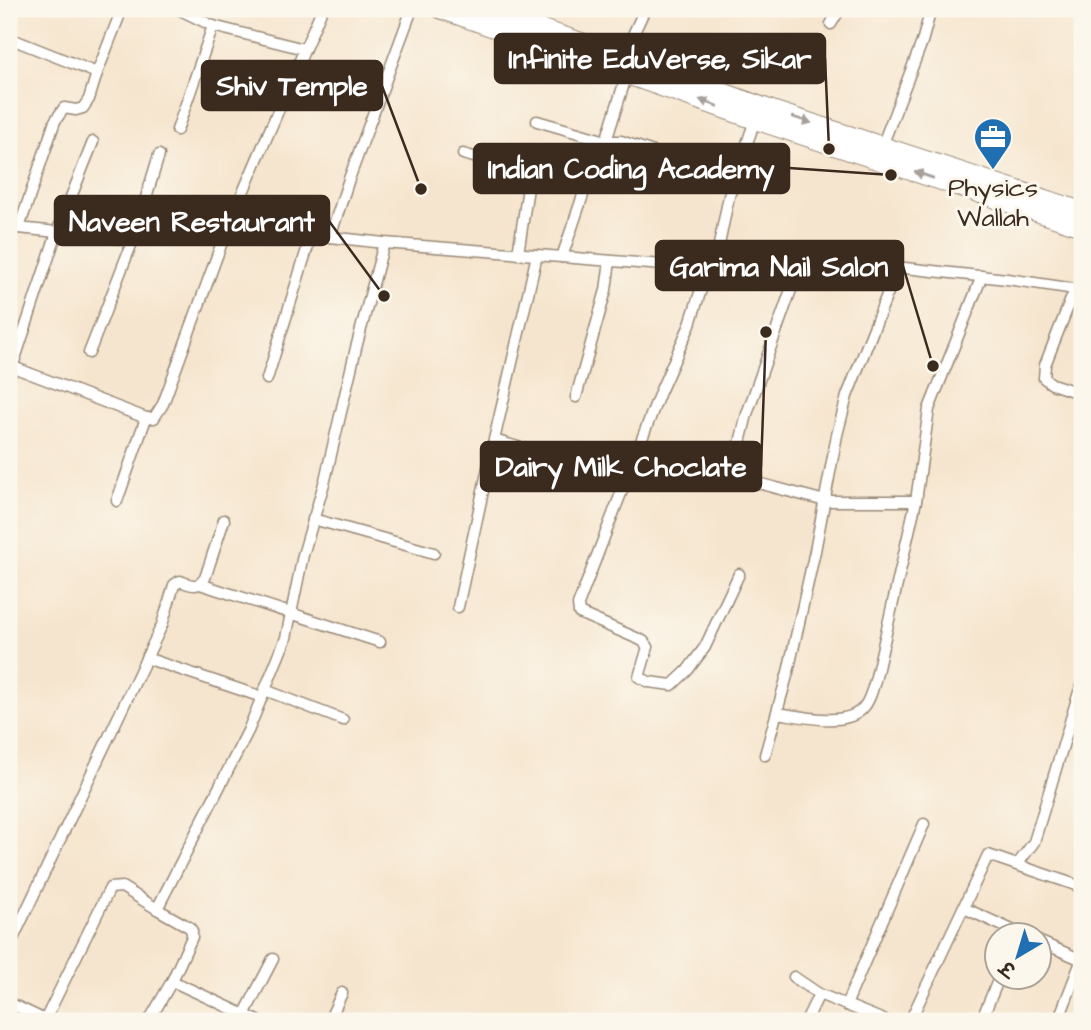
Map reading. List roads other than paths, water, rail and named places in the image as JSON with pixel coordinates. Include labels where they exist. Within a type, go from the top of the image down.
[{"type":"main road","points":[[440,9],[772,110],[1082,211]]},
{"type":"main road","points":[[483,9],[535,27],[755,120],[1082,227]]},
{"type":"street","points":[[122,9],[89,99],[83,108],[64,108],[60,112],[14,227],[133,240],[225,234],[330,237],[711,268],[877,265],[1079,290],[1045,365],[1044,378],[1052,384],[1082,394]]},
{"type":"street","points":[[178,9],[213,26],[304,49]]},
{"type":"street","points":[[93,142],[57,232],[11,372],[146,418],[153,418],[163,404],[225,234],[322,9]]},
{"type":"street","points":[[330,237],[411,9]]},
{"type":"street","points":[[535,27],[541,9]]},
{"type":"street","points":[[562,257],[600,145],[606,141],[625,65],[645,9]]},
{"type":"street","points":[[831,24],[840,9]]},
{"type":"street","points":[[882,146],[922,42],[931,9]]},
{"type":"street","points":[[177,130],[213,26]]},
{"type":"street","points":[[9,38],[97,73]]},
{"type":"street","points":[[739,574],[705,647],[687,671],[672,685],[649,682],[639,677],[648,647],[643,641],[579,613],[578,605],[626,479],[711,268],[734,180],[755,120]]},
{"type":"street","points":[[537,121],[606,141],[621,141],[734,180]]},
{"type":"street","points":[[463,154],[585,189]]},
{"type":"street","points":[[89,353],[133,240],[159,155]]},
{"type":"street","points":[[519,254],[530,174]]},
{"type":"street","points":[[267,379],[311,236]]},
{"type":"street","points":[[157,909],[248,731],[286,638],[303,555],[384,243]]},
{"type":"street","points":[[458,607],[537,255]]},
{"type":"street","points":[[576,397],[606,290],[610,261]]},
{"type":"street","points":[[799,267],[747,414],[732,477],[825,500],[915,501]]},
{"type":"street","points":[[765,755],[794,645],[847,396],[898,267]]},
{"type":"street","points":[[777,713],[831,720],[848,719],[863,709],[876,677],[915,501],[929,409],[982,276]]},
{"type":"street","points":[[117,500],[146,418]]},
{"type":"street","points":[[494,440],[626,479]]},
{"type":"street","points":[[313,519],[434,553]]},
{"type":"street","points":[[9,947],[162,625],[174,585],[180,582],[195,586],[205,578],[224,520]]},
{"type":"street","points":[[200,584],[380,642]]},
{"type":"street","points":[[146,659],[344,720]]},
{"type":"street","points":[[1017,865],[1034,842],[1082,682]]},
{"type":"street","points":[[846,1005],[924,824]]},
{"type":"street","points":[[910,1021],[988,855],[1082,886]]},
{"type":"street","points":[[9,1003],[46,1021],[110,888],[122,887],[192,931],[192,937],[172,981],[149,1021]]},
{"type":"street","points":[[964,908],[994,922]]},
{"type":"street","points":[[1052,947],[1082,960],[1058,1021]]},
{"type":"street","points":[[244,1015],[273,959]]},
{"type":"street","points":[[794,977],[819,993],[886,1021]]},
{"type":"street","points":[[172,981],[258,1021]]},
{"type":"street","points":[[981,1021],[993,992]]},
{"type":"street","points":[[329,1021],[342,993]]},
{"type":"street","points":[[806,1021],[819,993]]},
{"type":"place","name":"Infinite EduVerse, Sikar","points":[[829,149]]},
{"type":"place","name":"Physics Wallah","points":[[993,171]]},
{"type":"place","name":"Indian Coding Academy","points":[[891,175]]},
{"type":"place","name":"Shiv Temple","points":[[421,189]]},
{"type":"place","name":"Naveen Restaurant","points":[[384,296]]},
{"type":"place","name":"Dairy Milk Choclate","points":[[766,332]]},
{"type":"place","name":"Garima Nail Salon","points":[[933,366]]}]
